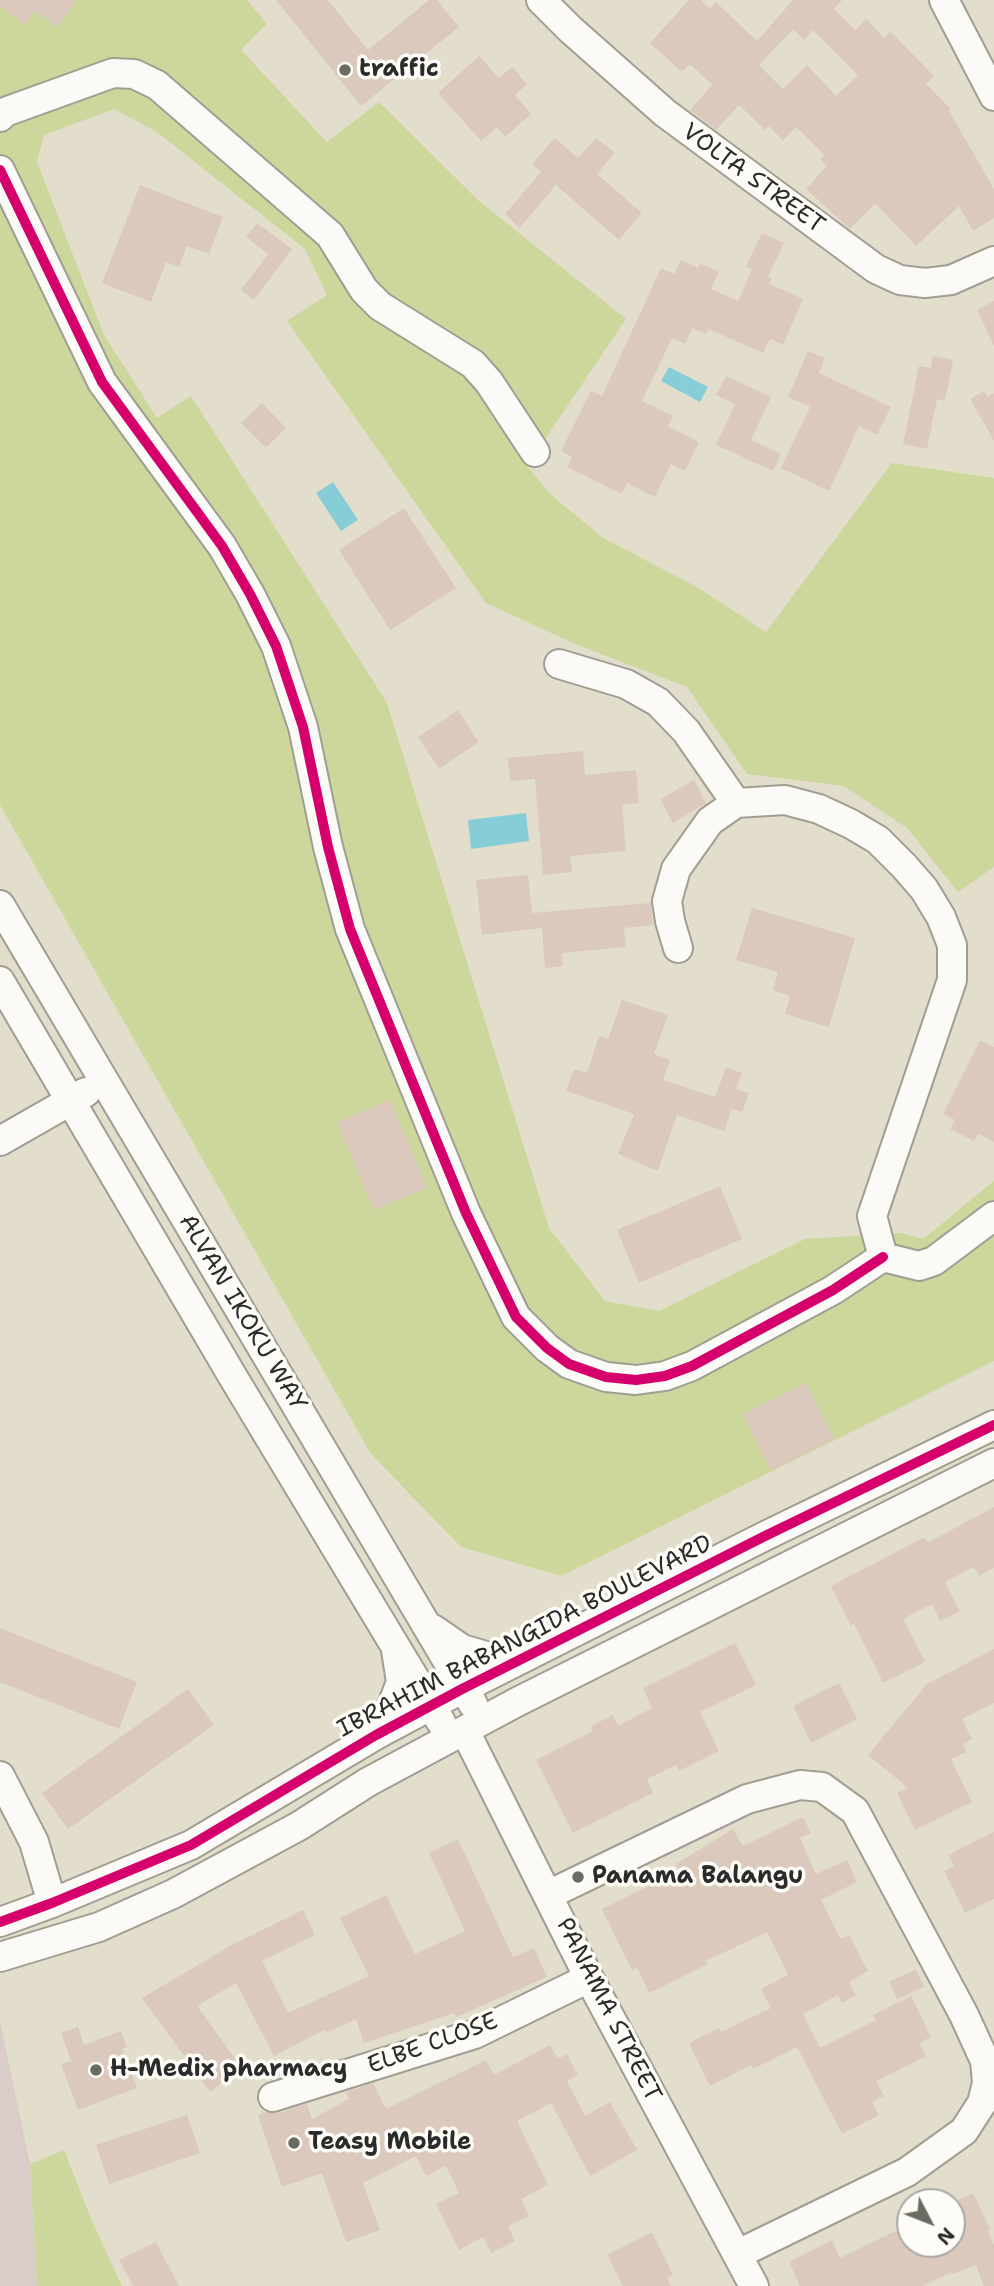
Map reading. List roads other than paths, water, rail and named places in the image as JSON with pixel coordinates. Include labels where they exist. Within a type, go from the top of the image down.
[{"type":"street","name":"VOLTA STREET","points":[[541,0],[665,114],[876,269],[900,280],[925,283],[951,280],[994,261]]},
{"type":"street","points":[[944,0],[994,96]]},
{"type":"street","points":[[0,117],[5,112],[113,72],[134,74],[157,85],[330,235],[363,290],[380,306],[473,364],[489,382],[535,452]]},
{"type":"street","points":[[0,170],[102,382],[222,546],[276,646],[303,727],[328,847],[350,929],[466,1213],[516,1317],[547,1348],[569,1364],[606,1377],[636,1380],[666,1376],[692,1366],[833,1290],[883,1257],[919,1266],[934,1261],[994,1216]]},
{"type":"street","points":[[559,664],[626,684],[658,702],[686,731],[736,803]]},
{"type":"street","points":[[678,948],[667,901],[676,869],[709,821],[736,803],[785,800],[819,809],[878,840],[924,889],[941,917],[952,945],[951,980],[872,1216],[883,1257]]},
{"type":"street","name":"ALVAN IKOKU WAY","points":[[0,905],[464,1688],[466,1730]]},
{"type":"street","name":"ALVAN IKOKU WAY","points":[[0,981],[233,1377],[432,1706],[466,1730]]},
{"type":"street","points":[[0,1141],[105,1081]]},
{"type":"street","name":"IBRAHIM BABANGIDA BOULEVARD","points":[[0,1922],[191,1845],[376,1735],[464,1688],[765,1536],[994,1425]]},
{"type":"street","points":[[0,1956],[99,1927],[173,1894],[299,1826],[368,1782],[466,1730],[994,1463]]},
{"type":"street","points":[[425,1623],[462,1649],[486,1656],[525,1658]]},
{"type":"street","points":[[376,1735],[390,1711],[401,1682],[395,1644]]},
{"type":"street","name":"PANAMA STREET","points":[[466,1730],[589,1978],[754,2286]]},
{"type":"street","points":[[0,1776],[34,1842],[52,1903]]},
{"type":"street","points":[[548,1895],[747,1799],[800,1785],[822,1787],[855,1811],[957,2003],[985,2061],[987,2083],[982,2103],[964,2131],[906,2172],[738,2254]]},
{"type":"street","name":"ELBE CLOSE","points":[[273,2097],[475,2034],[589,1978]]},
{"type":"water","points":[[669,367],[708,387],[700,402],[661,381]]},
{"type":"water","points":[[333,482],[358,520],[341,531],[316,493]]},
{"type":"water","points":[[526,813],[529,841],[471,849],[468,820]]},
{"type":"place","name":"traffic","points":[[345,70]]},
{"type":"place","name":"Panama Balangu","points":[[578,1877]]},
{"type":"place","name":"H-Medix pharmacy","points":[[96,2070]]},
{"type":"place","name":"Teasy Mobile","points":[[294,2143]]}]
